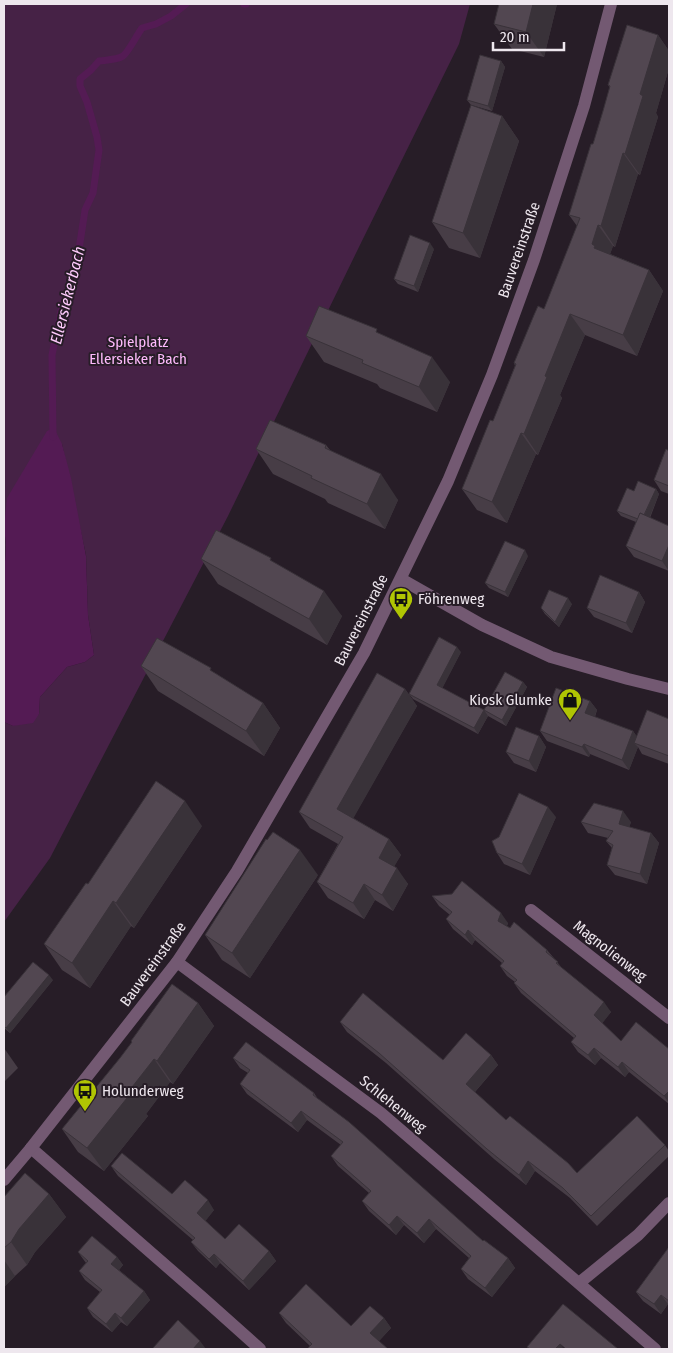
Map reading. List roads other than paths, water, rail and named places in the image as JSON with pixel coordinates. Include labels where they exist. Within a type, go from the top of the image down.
[{"type":"street","name":"Bauvereinstraße","points":[[4,1180],[177,962],[237,871],[364,653],[448,481],[496,367],[534,260],[584,106],[611,4]]},
{"type":"street","points":[[400,579],[482,625],[551,657],[628,679],[669,688]]},
{"type":"street","name":"Magnolienweg","points":[[531,910],[669,1018]]},
{"type":"street","name":"Schlehenweg","points":[[177,962],[381,1113],[655,1349]]},
{"type":"street","points":[[31,1148],[260,1349]]},
{"type":"street","points":[[579,1283],[638,1235],[669,1203]]},
{"type":"waterway","name":"Ellersiekerbach","points":[[53,437],[52,355],[62,306],[76,269],[85,210],[93,193],[99,150],[87,102],[80,86],[80,79],[99,61],[123,56],[142,28],[156,24],[171,16],[186,4]]},
{"type":"place","name":"Föhrenweg","points":[[401,620]]},
{"type":"place","name":"Kiosk Glumke","points":[[570,721]]},
{"type":"place","name":"Holunderweg","points":[[85,1112]]},
{"type":"park label","name":"Spielplatz Ellersieker Bach","points":[[138,350]]}]
